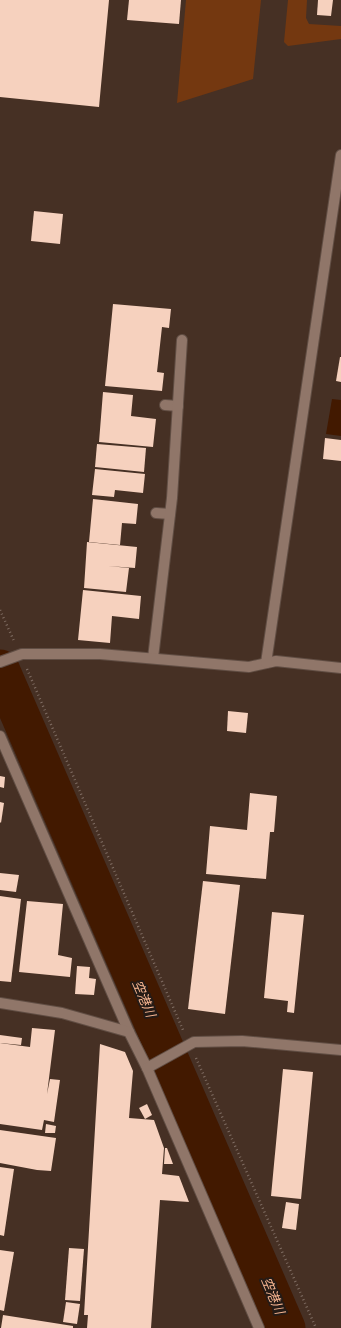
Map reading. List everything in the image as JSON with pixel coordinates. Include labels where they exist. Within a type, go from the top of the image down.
[{"type":"street","points":[[266,663],[341,155]]},
{"type":"street","points":[[153,658],[170,514],[182,340]]},
{"type":"street","points":[[165,405],[178,406]]},
{"type":"street","points":[[156,513],[170,514]]},
{"type":"street","points":[[0,662],[17,655],[100,654],[249,666],[276,661],[341,668]]},
{"type":"street","points":[[0,736],[129,1032],[150,1066],[259,1328]]},
{"type":"street","points":[[0,1002],[62,1013],[129,1032]]},
{"type":"street","points":[[150,1066],[194,1042],[242,1041],[341,1050]]},
{"type":"path","points":[[0,610],[17,655],[32,679],[186,1046],[316,1328]]},
{"type":"shaded area","points":[[186,0],[261,0],[253,79],[177,103]]},
{"type":"shaded area","points":[[288,0],[307,0],[306,18],[309,24],[341,26],[341,39],[288,46],[284,42]]},
{"type":"shaded area","points":[[332,399],[341,400],[341,436],[326,434]]},
{"type":"building","points":[[0,0],[109,0],[99,107],[0,97]]},
{"type":"building","points":[[129,0],[181,0],[179,24],[127,20]]},
{"type":"building","points":[[318,0],[333,0],[331,16],[317,15]]},
{"type":"building","points":[[34,211],[63,214],[60,244],[31,241]]},
{"type":"building","points":[[113,304],[171,309],[169,328],[162,327],[157,372],[164,373],[162,391],[105,386]]},
{"type":"building","points":[[341,357],[341,382],[336,381]]},
{"type":"building","points":[[103,392],[133,395],[131,416],[156,419],[153,447],[99,442]]},
{"type":"building","points":[[325,438],[341,440],[341,461],[323,459]]},
{"type":"building","points":[[97,444],[146,448],[144,472],[95,467]]},
{"type":"building","points":[[95,469],[145,474],[143,493],[115,490],[114,497],[92,495]]},
{"type":"building","points":[[93,499],[138,504],[136,524],[122,523],[120,545],[89,542]]},
{"type":"building","points":[[87,542],[137,547],[135,568],[108,566],[129,568],[126,592],[84,588]]},
{"type":"building","points":[[83,590],[141,596],[139,619],[112,616],[110,643],[78,640]]},
{"type":"building","points":[[228,711],[248,713],[246,733],[227,731]]},
{"type":"building","points":[[0,776],[5,777],[4,788],[0,787]]},
{"type":"building","points":[[250,793],[277,796],[274,832],[270,832],[266,879],[206,874],[210,826],[247,830]]},
{"type":"building","points":[[0,802],[4,803],[1,823],[0,822]]},
{"type":"building","points":[[0,873],[19,875],[16,892],[0,890]]},
{"type":"building","points":[[203,881],[240,885],[225,1014],[188,1009]]},
{"type":"building","points":[[0,896],[21,899],[11,982],[0,981]]},
{"type":"building","points":[[27,901],[63,904],[58,955],[72,958],[70,977],[19,972]]},
{"type":"building","points":[[272,912],[304,915],[294,1013],[287,1012],[288,1001],[264,998]]},
{"type":"building","points":[[77,966],[90,967],[89,978],[96,979],[94,995],[75,994]]},
{"type":"building","points":[[32,1028],[55,1030],[47,1094],[50,1079],[60,1080],[54,1122],[44,1120],[42,1130],[0,1124],[0,1043],[30,1047]]},
{"type":"building","points":[[0,1035],[22,1038],[21,1045],[0,1043]]},
{"type":"building","points":[[100,1044],[125,1052],[133,1071],[129,1118],[154,1120],[164,1148],[162,1174],[179,1176],[189,1202],[160,1200],[151,1328],[87,1328],[88,1315],[84,1315]]},
{"type":"building","points":[[283,1069],[313,1072],[301,1199],[271,1196]]},
{"type":"building","points":[[147,1104],[152,1115],[145,1119],[139,1108]]},
{"type":"building","points":[[46,1124],[56,1126],[55,1133],[45,1133]]},
{"type":"building","points":[[0,1130],[56,1138],[51,1171],[0,1163]]},
{"type":"building","points":[[165,1148],[167,1148],[173,1164],[164,1164]]},
{"type":"building","points":[[0,1167],[14,1169],[4,1236],[0,1235]]},
{"type":"building","points":[[286,1202],[299,1204],[296,1230],[282,1228]]},
{"type":"building","points":[[69,1248],[84,1249],[80,1301],[65,1300]]},
{"type":"building","points":[[0,1250],[14,1252],[4,1311],[0,1310]]},
{"type":"building","points":[[66,1302],[80,1304],[77,1324],[63,1322]]},
{"type":"building","points":[[3,1315],[73,1326],[73,1328],[1,1328]]},
{"type":"waterway","name":"空港川","points":[[0,669],[286,1328]]}]
